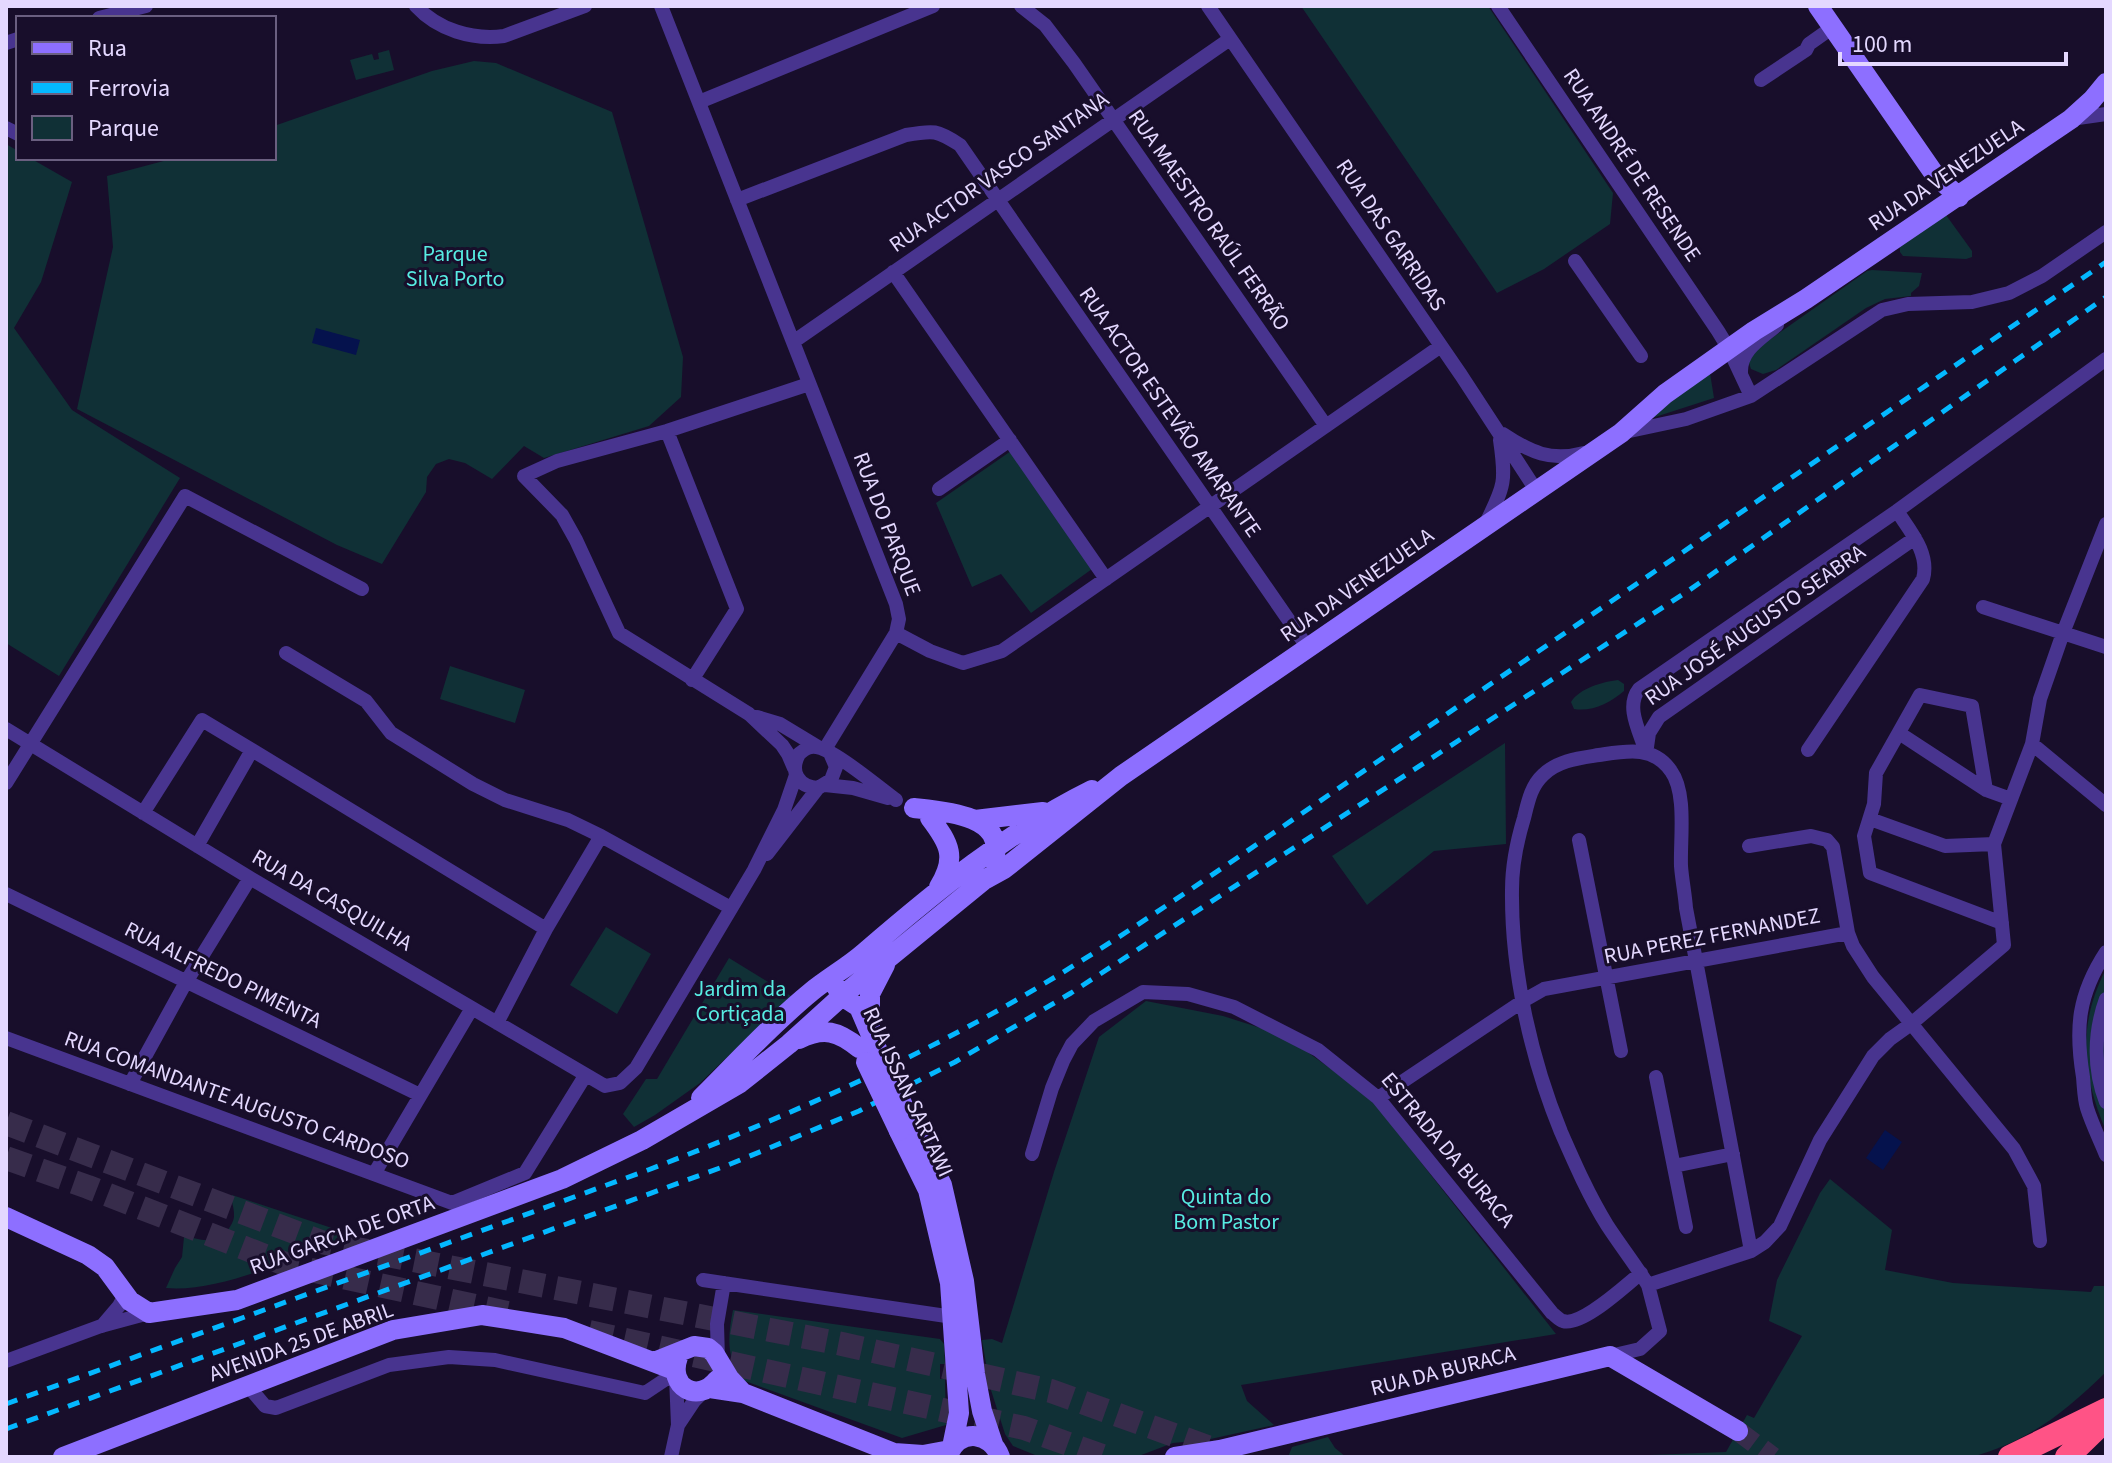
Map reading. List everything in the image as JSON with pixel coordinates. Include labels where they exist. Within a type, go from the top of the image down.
[{"type":"highway","points":[[2010,1457],[2106,1410]]},
{"type":"highway","points":[[2067,1457],[2106,1419]]},
{"type":"street","points":[[107,16],[146,6]]},
{"type":"street","points":[[416,6],[444,27],[492,38],[585,6]]},
{"type":"street","name":"RUA DO PARQUE","points":[[661,6],[896,604],[899,619],[896,633]]},
{"type":"street","points":[[699,102],[933,6]]},
{"type":"street","name":"RUA MAESTRO RAÚL FERRÃO","points":[[1021,6],[1045,25],[1326,426]]},
{"type":"street","name":"RUA DAS GARRIDAS","points":[[1208,6],[1499,431],[1536,490]]},
{"type":"street","name":"RUA ANDRÉ DE RESENDE","points":[[1498,6],[1729,349],[1751,396]]},
{"type":"street","points":[[1818,6],[1935,175],[1959,197]]},
{"type":"street","points":[[1761,80],[1806,50],[1809,44],[1833,27]]},
{"type":"street","name":"RUA ACTOR VASCO SANTANA","points":[[793,342],[1230,39]]},
{"type":"street","name":"RUA DA VENEZUELA","points":[[842,996],[984,880],[1036,845],[1121,776],[1621,433],[1665,394],[1729,349],[2071,119],[2106,83]]},
{"type":"street","points":[[2071,119],[2106,114]]},
{"type":"street","name":"RUA ACTOR ESTEVÃO AMARANTE","points":[[737,200],[906,135],[941,133],[960,145],[1308,648]]},
{"type":"street","name":"RUA DA VENEZUELA","points":[[1621,433],[1686,419],[1751,396],[1882,310],[1908,304],[1972,302],[2000,297],[2027,285],[2106,232]]},
{"type":"street","points":[[1575,261],[1641,356]]},
{"type":"street","points":[[893,272],[1106,579]]},
{"type":"street","name":"RUA DA VENEZUELA","points":[[1741,373],[1743,356],[1806,299]]},
{"type":"street","points":[[824,750],[896,633],[930,651],[963,663],[1002,651],[1441,346]]},
{"type":"street","name":"RUA JOSÉ AUGUSTO SEABRA","points":[[1646,752],[1632,705],[1639,689],[1897,511],[2106,359]]},
{"type":"street","points":[[809,384],[667,431],[557,461],[524,476],[562,515],[619,633],[749,714],[782,745],[805,785],[853,788],[913,809],[997,846],[1021,848],[1036,845]]},
{"type":"street","points":[[667,431],[737,609],[692,680]]},
{"type":"street","points":[[1499,431],[1526,449],[1550,456],[1571,457],[1599,448]]},
{"type":"street","points":[[1485,525],[1504,482],[1499,431]]},
{"type":"street","points":[[939,489],[1010,440]]},
{"type":"street","points":[[6,783],[185,496],[362,589]]},
{"type":"street","points":[[1808,750],[1923,579],[1925,564],[1915,538],[1897,511]]},
{"type":"street","points":[[1751,1251],[1696,962],[1681,869],[1679,788],[1671,770],[1646,752],[1626,751],[1567,761],[1549,769],[1532,790],[1519,837],[1512,889],[1517,964],[1541,1075],[1562,1132],[1594,1201],[1644,1279],[1751,1251],[1780,1226],[1820,1140],[1873,1056],[2004,945],[1994,844],[2032,744],[2040,699],[2063,633],[2106,524]]},
{"type":"street","name":"RUA JOSÉ AUGUSTO SEABRA","points":[[1646,752],[1649,733],[1659,717],[1915,538]]},
{"type":"street","points":[[1983,607],[2106,647]]},
{"type":"street","points":[[286,653],[366,701],[391,733],[473,784],[505,800],[568,820],[731,908],[784,810],[799,754],[811,747],[824,750],[836,767],[831,780],[822,786],[754,870]]},
{"type":"street","points":[[1986,790],[1972,706],[1920,695],[1876,773],[1874,804],[1864,836],[1870,873],[2002,923]]},
{"type":"street","points":[[749,714],[780,724],[824,750],[913,809],[947,841],[949,868],[937,891]]},
{"type":"street","points":[[143,813],[202,720],[546,929]]},
{"type":"street","name":"RUA DA CASQUILHA","points":[[6,729],[250,878],[605,1086],[615,1085],[636,1068],[731,908]]},
{"type":"street","points":[[1899,733],[1986,790],[2011,799]]},
{"type":"street","points":[[2032,744],[2106,805]]},
{"type":"street","points":[[197,846],[252,750]]},
{"type":"street","name":"RUA DA VENEZUELA","points":[[831,978],[972,863],[1051,811],[1121,776]]},
{"type":"street","points":[[913,809],[943,811],[975,820],[991,831],[997,846],[996,856],[984,880]]},
{"type":"street","points":[[975,820],[1051,811]]},
{"type":"street","points":[[1870,819],[1945,846],[1994,844]]},
{"type":"street","points":[[497,1023],[546,929],[601,836]]},
{"type":"street","points":[[1749,846],[1811,836],[1827,840],[1833,847],[1848,933]]},
{"type":"street","points":[[1579,840],[1621,1051]]},
{"type":"street","points":[[130,1084],[186,982],[250,878]]},
{"type":"street","name":"RUA ALFREDO PIMENTA","points":[[6,894],[420,1095]]},
{"type":"street","name":"RUA PEREZ FERNANDEZ","points":[[1378,1098],[1544,989],[1848,933],[1863,963],[2014,1149],[2034,1186],[2040,1241]]},
{"type":"street","points":[[2106,952],[2084,1000],[2078,1029],[2087,1108],[2106,1155]]},
{"type":"street","points":[[789,1044],[818,1032],[828,1032],[869,1050],[870,994],[884,967],[895,954]]},
{"type":"street","name":"RUA ISSAN SARTAWI","points":[[831,978],[842,996],[842,1015],[869,1050],[906,1128],[928,1190],[950,1283],[953,1317],[959,1413],[950,1451]]},
{"type":"street","name":"RUA GARCIA DE ORTA","points":[[682,1116],[811,991],[831,978]]},
{"type":"street","name":"ESTRADA DA BURACA","points":[[1032,1154],[1052,1088],[1072,1044],[1094,1021],[1143,992],[1234,1007],[1318,1050],[1378,1098],[1552,1313],[1563,1321],[1575,1321],[1586,1316],[1644,1279]]},
{"type":"street","name":"RUA GARCIA DE ORTA","points":[[6,1361],[101,1326],[149,1313],[237,1300],[562,1179],[642,1140],[740,1083],[842,996]]},
{"type":"street","points":[[2106,999],[2096,1043],[2097,1068],[2106,1102]]},
{"type":"street","points":[[374,1174],[472,1008]]},
{"type":"street","name":"RUA COMANDANTE AUGUSTO CARDOSO","points":[[6,1038],[452,1203],[525,1173],[585,1076]]},
{"type":"street","points":[[1656,1077],[1686,1227]]},
{"type":"street","name":"RUA ISSAN SARTAWI","points":[[906,1128],[942,1185],[964,1281],[982,1411],[999,1451]]},
{"type":"street","points":[[1674,1166],[1733,1154]]},
{"type":"street","points":[[6,1217],[88,1255],[105,1267],[130,1301],[149,1313]]},
{"type":"street","name":"RUA DA BURACA","points":[[1175,1457],[1214,1453],[1640,1349],[1660,1331],[1644,1279]]},
{"type":"street","points":[[703,1280],[953,1317]]},
{"type":"street","points":[[678,1425],[694,1401],[716,1382],[720,1373],[717,1324],[724,1283]]},
{"type":"street","points":[[101,1326],[126,1293]]},
{"type":"street","name":"AVENIDA 25 DE ABRIL","points":[[63,1457],[393,1330],[482,1315],[564,1328],[654,1362],[680,1363]]},
{"type":"street","points":[[249,1387],[265,1406],[276,1408],[389,1365],[449,1357],[495,1360],[645,1393],[680,1363],[717,1324]]},
{"type":"street","points":[[680,1363],[708,1348],[743,1393]]},
{"type":"street","points":[[1610,1356],[1738,1431]]},
{"type":"street","points":[[680,1363],[684,1388],[698,1392],[707,1389],[743,1393],[896,1455],[950,1451],[960,1440],[970,1436],[983,1438],[999,1451]]},
{"type":"street","points":[[671,1457],[678,1425],[680,1363]]},
{"type":"green space","points":[[1301,6],[1488,6],[1613,193],[1610,224],[1544,269],[1497,293]]},
{"type":"green space","points":[[389,50],[394,70],[356,80],[350,60],[372,54],[374,60],[379,59],[378,53]]},
{"type":"green space","name":"Parque Silva Porto","points":[[474,61],[496,63],[612,112],[683,357],[681,397],[649,426],[544,458],[524,446],[492,479],[465,463],[449,459],[436,464],[427,477],[426,492],[382,564],[337,545],[77,409],[113,247],[107,176],[167,160],[276,160],[276,125],[432,71]]},
{"type":"green space","points":[[6,144],[16,150],[16,160],[34,160],[72,182],[41,282],[14,328],[72,410],[180,478],[59,676],[6,643]]},
{"type":"green space","points":[[1946,215],[1972,251],[1972,257],[1903,256],[1900,247]]},
{"type":"green space","points":[[1872,270],[1922,273],[1919,286],[1911,296],[1885,299],[1866,308],[1776,370],[1763,374],[1751,369],[1748,360],[1762,345]]},
{"type":"green space","points":[[1710,373],[1714,398],[1652,418],[1651,414]]},
{"type":"green space","points":[[1011,451],[1092,569],[1031,613],[1001,574],[972,587],[936,503]]},
{"type":"green space","points":[[450,666],[525,690],[515,723],[440,699]]},
{"type":"green space","points":[[1618,680],[1624,684],[1624,691],[1613,699],[1594,708],[1574,709],[1571,702],[1586,689]]},
{"type":"green space","points":[[1505,743],[1506,844],[1434,851],[1367,905],[1332,856]]},
{"type":"green space","points":[[606,927],[651,954],[617,1014],[570,985]]},
{"type":"green space","name":"Jardim da Cortiçada","points":[[729,958],[791,996],[700,1083],[634,1127],[623,1114],[646,1079],[657,1079]]},
{"type":"green space","points":[[2106,969],[2106,1131],[2092,1090],[2086,1050],[2090,1010]]},
{"type":"green space","name":"Quinta do Bom Pastor","points":[[1146,1001],[1223,1016],[1267,1030],[1299,1046],[1342,1077],[1375,1104],[1556,1334],[1241,1385],[1247,1401],[1274,1425],[1206,1440],[1173,1443],[1136,1457],[1040,1457],[1013,1446],[1005,1434],[990,1387],[982,1340],[992,1339],[1002,1343],[1099,1037]]},
{"type":"green space","points":[[1830,1179],[1892,1230],[1885,1270],[1953,1283],[2091,1292],[2094,1286],[2106,1286],[2106,1372],[2045,1424],[2011,1443],[1972,1457],[1599,1457],[1726,1452],[1747,1415],[1754,1418],[1802,1336],[1769,1321],[1777,1280]]},
{"type":"green space","points":[[232,1195],[341,1231],[342,1239],[232,1280],[186,1288],[166,1288],[182,1257],[184,1237],[214,1239],[230,1227],[234,1218]]},
{"type":"green space","points":[[733,1310],[940,1339],[944,1344],[945,1364],[940,1364],[940,1379],[945,1379],[946,1425],[902,1438],[745,1381],[731,1356],[729,1338]]},
{"type":"green space","points":[[1328,1437],[1346,1457],[1288,1457],[1292,1447]]},
{"type":"shaded area","points":[[316,328],[360,340],[356,355],[312,343]]},
{"type":"shaded area","points":[[1885,1130],[1902,1142],[1883,1170],[1866,1158]]},
{"type":"tunnel","points":[[6,1123],[321,1242],[842,1344],[1051,1391],[1227,1454]]},
{"type":"tunnel","points":[[6,1158],[288,1265],[507,1313]]},
{"type":"tunnel","points":[[589,1332],[1024,1428],[1105,1457]]},
{"type":"tunnel","points":[[1738,1431],[1773,1457]]},
{"type":"railway","points":[[6,1404],[693,1153],[782,1116],[955,1034],[1087,957],[1205,880],[2106,262]]},
{"type":"railway","points":[[6,1429],[728,1165],[859,1111],[955,1062],[1071,993],[1688,591],[2106,297]]}]
